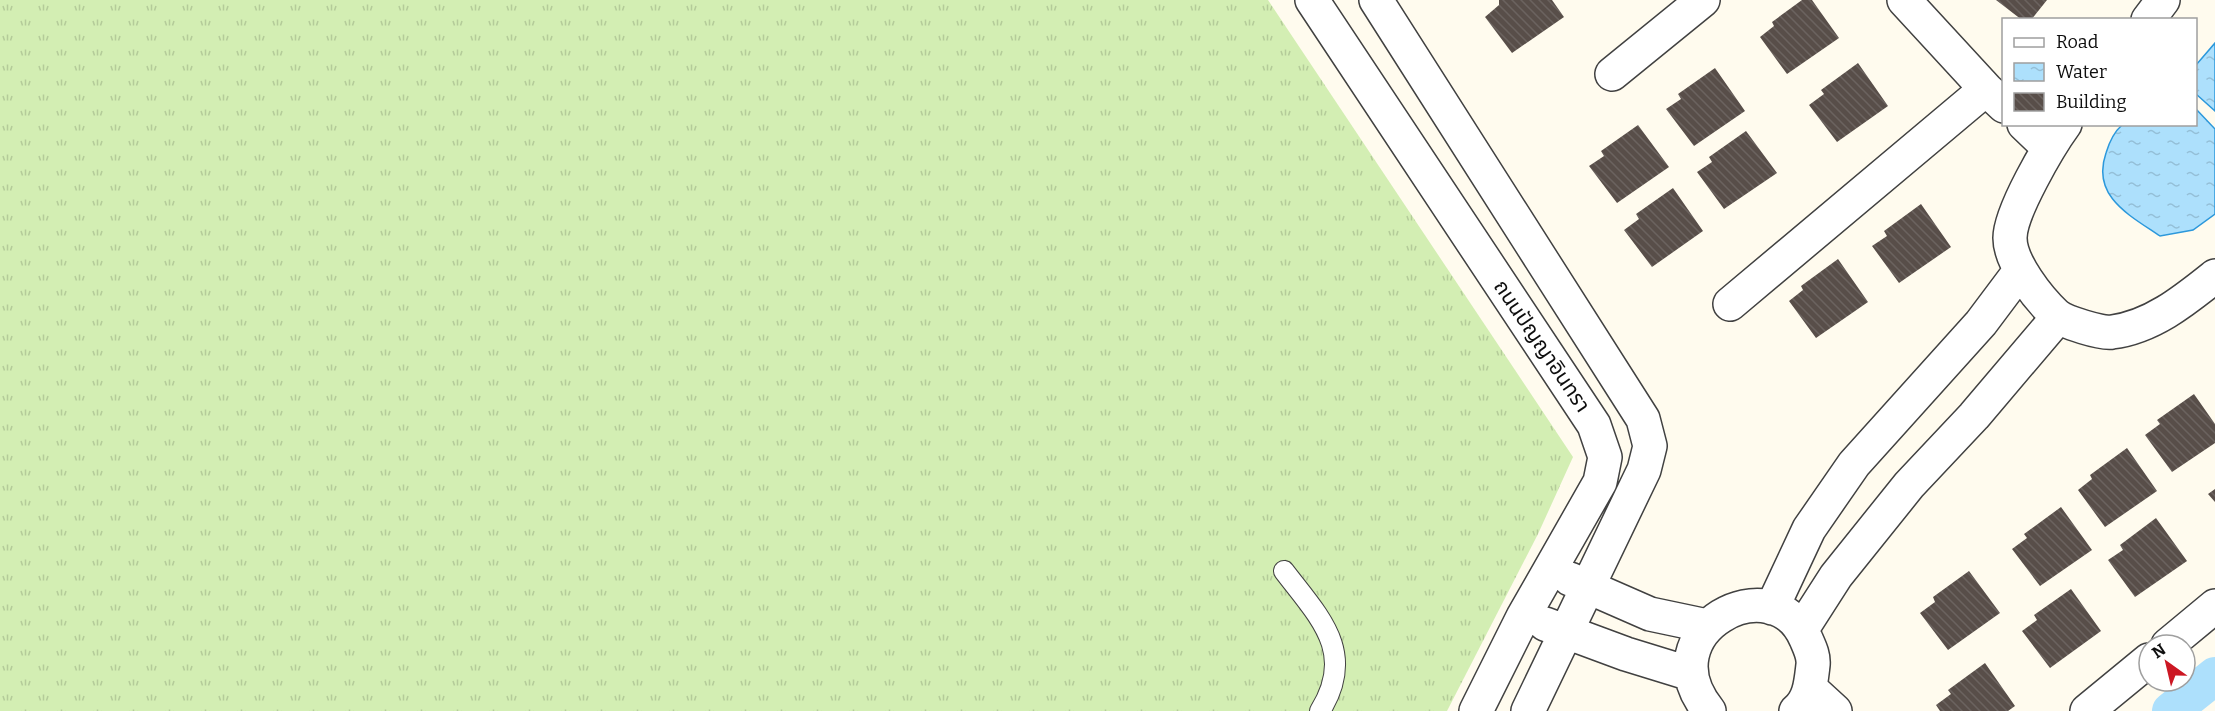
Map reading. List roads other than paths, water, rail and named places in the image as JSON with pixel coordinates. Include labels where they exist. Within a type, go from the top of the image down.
[{"type":"street","name":"ถนนปัญญาอินทรา","points":[[1312,0],[1594,424],[1605,457],[1600,482],[1523,617],[1476,711]]},
{"type":"street","name":"ถนนปัญญาอินทรา","points":[[1376,0],[1643,419],[1650,446],[1644,470],[1528,711]]},
{"type":"street","points":[[1612,74],[1703,0]]},
{"type":"street","points":[[1730,304],[1995,98],[1904,0]]},
{"type":"street","points":[[2150,18],[2163,0]]},
{"type":"street","points":[[2030,126],[2057,136],[2016,216],[2010,239],[2020,271],[2058,317],[2110,333],[2149,322],[2209,291]]},
{"type":"street","points":[[1772,608],[1809,530],[1854,464],[1981,323],[2020,271]]},
{"type":"street","points":[[1802,629],[1836,576],[1909,485],[1974,416],[2058,317]]},
{"type":"street","points":[[1550,569],[1650,614],[1707,626]]},
{"type":"street","points":[[1710,711],[1698,697],[1691,674],[1693,648],[1707,626],[1726,611],[1748,605],[1772,608],[1789,616],[1802,629],[1814,658],[1803,700],[1834,711]]},
{"type":"street","points":[[2182,633],[2215,606]]},
{"type":"street","points":[[1523,617],[1691,674]]},
{"type":"street","points":[[2087,711],[2137,670]]},
{"type":"lane","points":[[1284,571],[1330,636],[1337,664],[1320,711]]},
{"type":"water","points":[[2215,43],[2215,111],[2197,95],[2197,64]]},
{"type":"water","points":[[2197,110],[2215,129],[2215,214],[2193,230],[2160,236],[2125,212],[2108,193],[2104,181],[2103,168],[2106,153],[2121,126],[2197,126]]},
{"type":"waterway","points":[[2171,711],[2215,676]]}]
